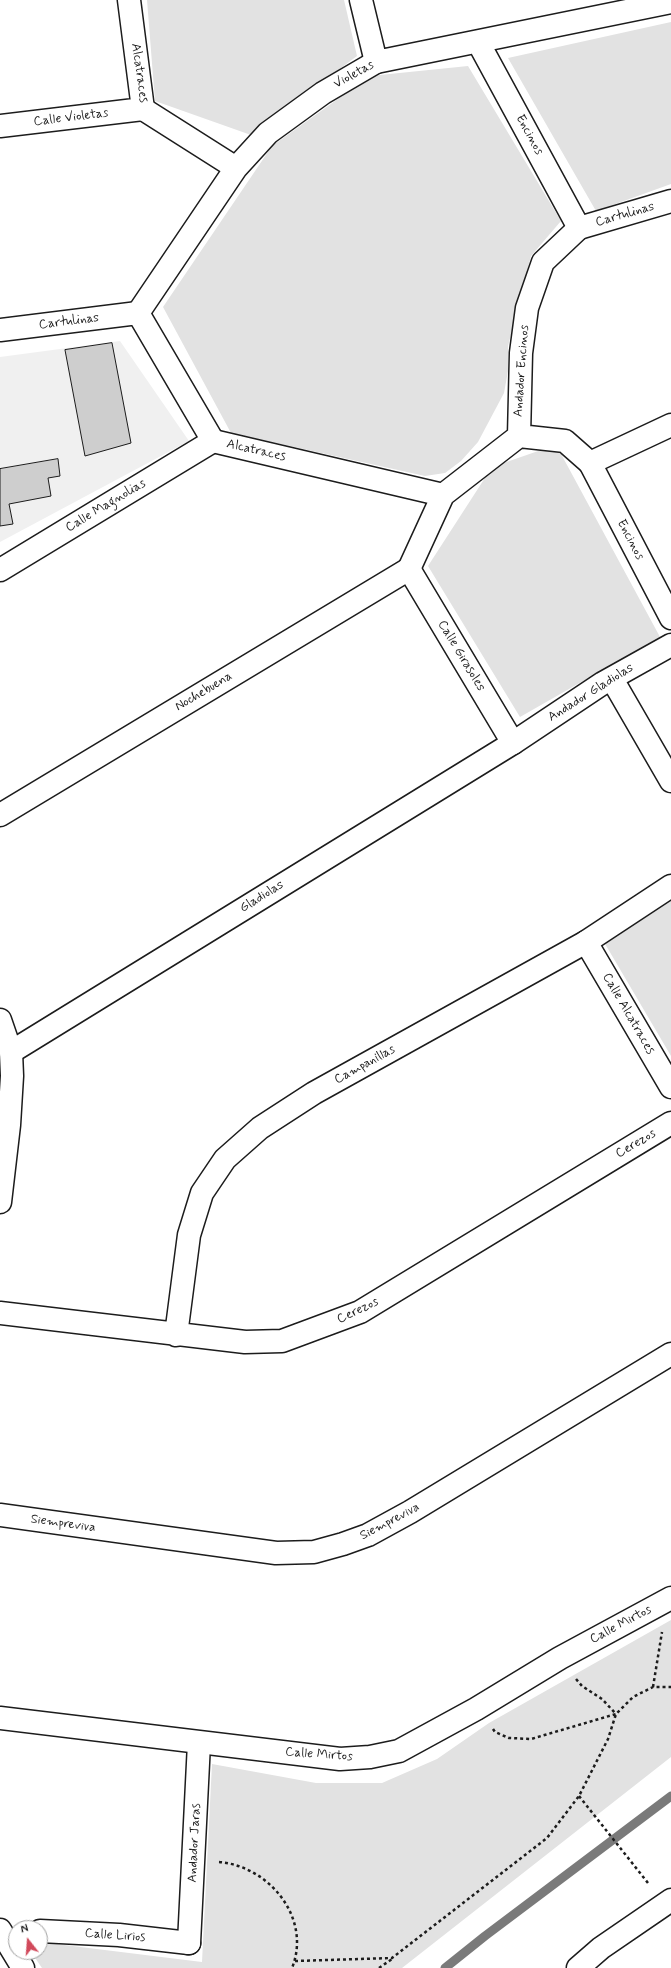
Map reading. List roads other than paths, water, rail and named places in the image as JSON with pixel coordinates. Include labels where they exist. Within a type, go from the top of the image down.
[{"type":"street","name":"Alcatraces","points":[[129,0],[143,109],[236,168]]},
{"type":"street","points":[[362,0],[376,62]]},
{"type":"street","name":"Violetas","points":[[138,313],[236,168],[268,133],[323,93],[376,62],[671,2]]},
{"type":"street","name":"Encinos","points":[[478,42],[579,228]]},
{"type":"street","name":"Calle Violetas","points":[[0,126],[143,109]]},
{"type":"street","name":"Cartulinas","points":[[579,228],[671,201]]},
{"type":"street","name":"Andador Encinos","points":[[518,436],[521,353],[527,308],[543,262],[579,228]]},
{"type":"street","name":"Alcatraces","points":[[138,313],[213,441],[443,495]]},
{"type":"street","name":"Cartulinas","points":[[0,330],[138,313]]},
{"type":"street","points":[[409,569],[443,495],[518,436],[565,441],[590,463],[671,425]]},
{"type":"street","name":"Calle Magnolias","points":[[0,570],[213,441]]},
{"type":"street","name":"Encinos","points":[[590,463],[671,618]]},
{"type":"street","name":"Calle Girasoles","points":[[409,569],[513,743]]},
{"type":"street","name":"Nochebuena","points":[[0,815],[409,569]]},
{"type":"street","name":"Andador Gladiolas","points":[[513,743],[612,679],[671,645]]},
{"type":"street","points":[[612,679],[671,781]]},
{"type":"street","name":"Gladiolas","points":[[11,1052],[513,743]]},
{"type":"street","name":"Campanillas","points":[[176,1335],[189,1235],[202,1193],[225,1159],[260,1128],[314,1093],[586,942],[671,886]]},
{"type":"street","name":"Calle Alcatraces","points":[[586,942],[671,1087]]},
{"type":"street","points":[[0,1020],[11,1052],[11,1098],[0,1202]]},
{"type":"street","name":"Cerezos","points":[[0,1313],[245,1342],[282,1341],[360,1312],[671,1123]]},
{"type":"street","name":"Siempreviva","points":[[0,1515],[276,1553],[314,1552],[368,1535],[410,1512],[671,1354]]},
{"type":"street","name":"Calle Mirtos","points":[[0,1718],[340,1759],[370,1757],[399,1751],[476,1710],[560,1658],[671,1598]]},
{"type":"street","name":"Andador Jaras","points":[[189,1943],[199,1743]]},
{"type":"street","points":[[578,1968],[601,1948],[671,1900]]},
{"type":"street","points":[[0,1929],[22,1968]]},
{"type":"street","name":"Calle Lirios","points":[[48,1931],[119,1935],[189,1943]]},
{"type":"waterway","points":[[445,1968],[485,1936],[671,1796]]}]
